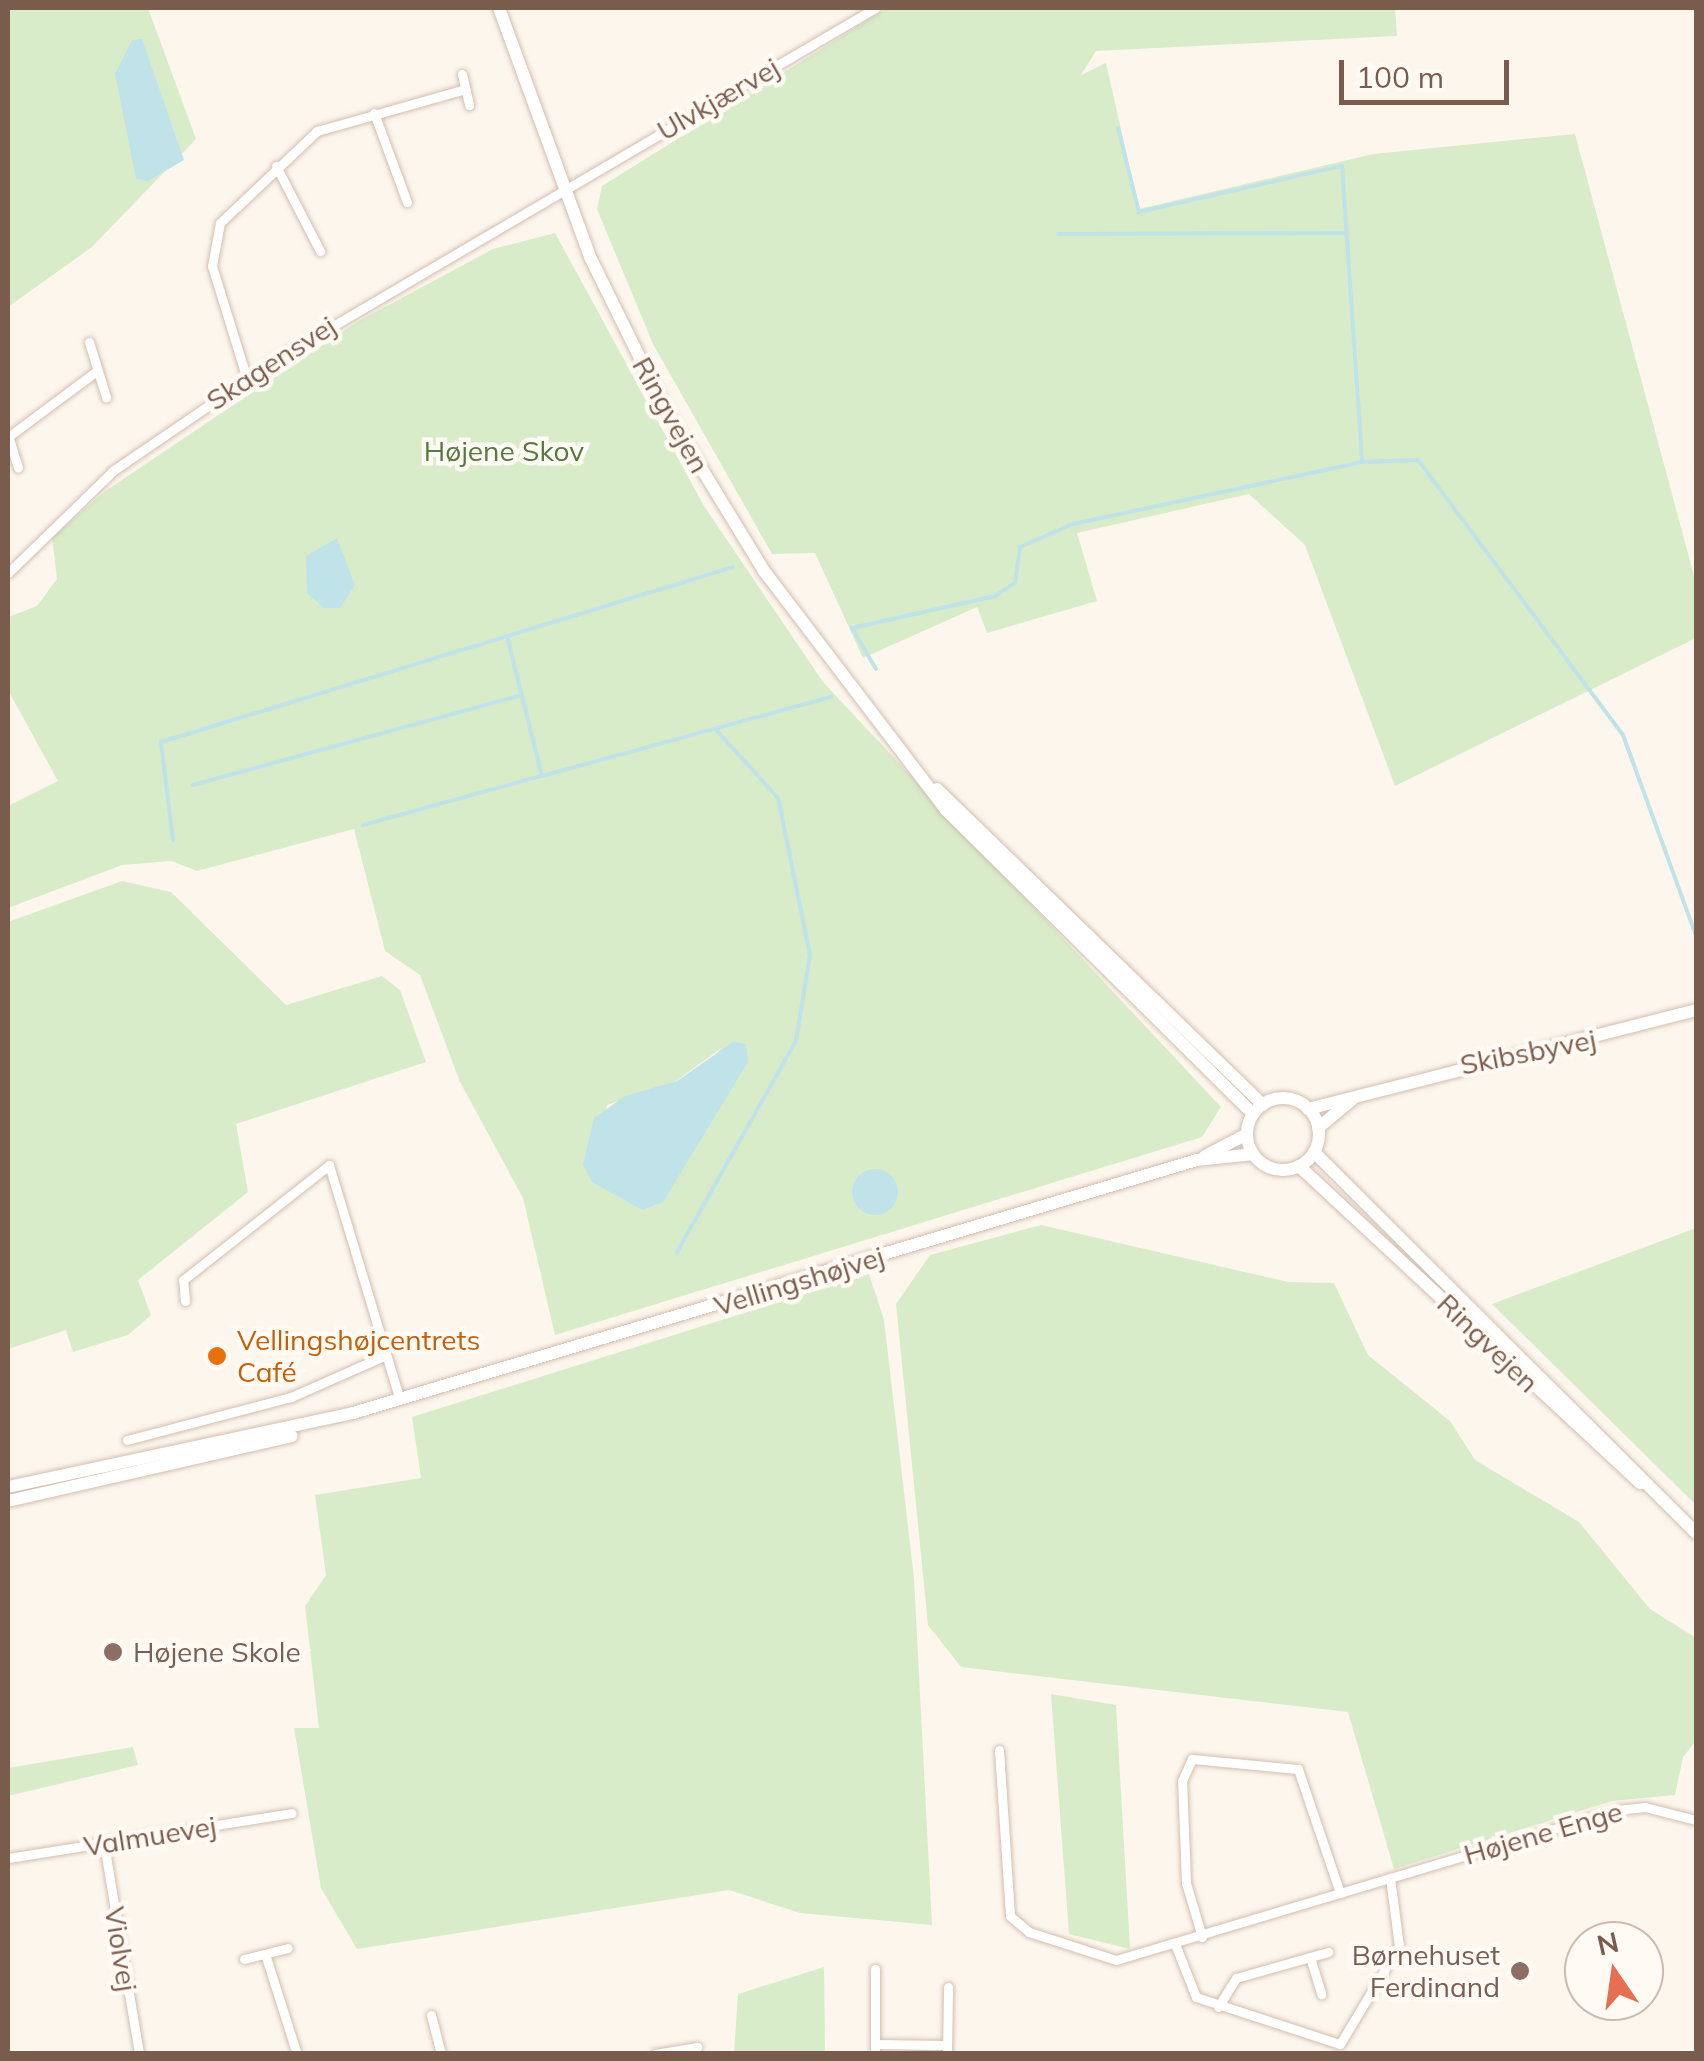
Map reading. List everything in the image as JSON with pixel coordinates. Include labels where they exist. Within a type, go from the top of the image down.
[{"type":"main road","name":"Ringvejen","points":[[499,8],[562,190],[697,465],[821,650],[924,778],[1061,930],[1258,1109]]},
{"type":"main road","name":"Skibsbyvej","points":[[1308,1109],[1442,1069],[1555,1053],[1696,1010]]},
{"type":"main road","name":"Skibsbyvej","points":[[1318,1128],[1360,1094]]},
{"type":"main road","points":[[1286,1098],[1308,1109],[1318,1128],[1314,1152],[1299,1166],[1278,1170],[1253,1154],[1247,1134],[1258,1109],[1286,1098]]},
{"type":"main road","name":"Vellingshøjvej","points":[[1198,1160],[1247,1134]]},
{"type":"main road","name":"Ringvejen","points":[[1314,1152],[1696,1533]]},
{"type":"main road","name":"Vellingshøjvej","points":[[8,1501],[197,1464],[353,1413],[1198,1160],[1253,1154]]},
{"type":"main road","name":"Ringvejen","points":[[1299,1166],[1680,1517]]},
{"type":"main road","name":"Vellingshøjvej","points":[[8,1487],[353,1413]]},
{"type":"street","name":"Ulvkjærvej","points":[[562,190],[875,8]]},
{"type":"street","points":[[462,74],[470,104]]},
{"type":"street","points":[[247,379],[211,251],[220,223],[317,131],[465,88]]},
{"type":"street","points":[[374,113],[407,202]]},
{"type":"street","points":[[276,166],[320,251]]},
{"type":"street","name":"Skagensvej","points":[[8,573],[114,470],[247,379],[562,190]]},
{"type":"street","points":[[89,342],[106,397]]},
{"type":"street","points":[[18,468],[8,436],[98,370]]},
{"type":"street","points":[[185,1301],[183,1280],[329,1165],[400,1400]]},
{"type":"street","points":[[127,1440],[291,1397],[386,1356]]},
{"type":"street","name":"Højene Enge","points":[[999,1750],[1008,1903],[1017,1926],[1116,1960],[1632,1807],[1696,1820]]},
{"type":"street","points":[[1202,1936],[1186,1884],[1182,1781],[1192,1759],[1298,1769],[1340,1894]]},
{"type":"street","name":"Valmuevej","points":[[8,1858],[292,1813]]},
{"type":"street","name":"Violvej","points":[[104,1844],[138,2054]]},
{"type":"street","points":[[1175,1944],[1187,1986],[1218,2007],[1340,2044],[1399,1946],[1390,1878]]},
{"type":"street","points":[[244,1959],[288,1948]]},
{"type":"street","points":[[1218,2007],[1236,1978],[1328,1952]]},
{"type":"street","points":[[265,1954],[298,2054]]},
{"type":"street","points":[[1310,1957],[1321,1994]]},
{"type":"street","points":[[875,1969],[875,2049],[947,2049],[948,1987]]},
{"type":"street","points":[[431,2015],[441,2054]]},
{"type":"street","points":[[655,2054],[697,2047]]},
{"type":"green space","points":[[8,8],[148,8],[196,139],[92,247],[8,307]]},
{"type":"green space","points":[[887,8],[1395,8],[1397,36],[1096,51],[1081,75],[1106,63],[1139,209],[1373,154],[1575,134],[1696,583],[1696,638],[1395,786],[1305,545],[1249,494],[1077,533],[1097,601],[987,633],[977,607],[863,658],[815,553],[772,554],[653,344],[597,209],[602,186]]},
{"type":"green space","name":"Højene Skov","points":[[555,233],[704,506],[823,682],[1221,1107],[1202,1137],[555,1335],[523,1198],[460,1082],[420,975],[385,951],[354,829],[197,871],[171,861],[122,865],[8,908],[8,806],[58,781],[8,690],[8,617],[37,606],[57,579],[52,538],[104,492],[357,322],[493,249]],"holes":[[[723,1047],[592,1182],[607,1105],[676,1081]]]},
{"type":"green space","points":[[122,881],[171,892],[286,1005],[382,976],[400,990],[426,1062],[236,1124],[248,1192],[138,1280],[151,1315],[128,1335],[73,1352],[66,1330],[8,1349],[8,922]]},
{"type":"green space","points":[[1041,1225],[1288,1282],[1334,1283],[1368,1355],[1450,1421],[1475,1460],[1579,1522],[1650,1609],[1696,1638],[1696,1741],[1683,1757],[1675,1795],[1612,1801],[1394,1869],[1348,1712],[961,1667],[928,1625],[896,1304],[930,1255]]},
{"type":"green space","points":[[1696,1228],[1696,1505],[1492,1304]]},
{"type":"green space","points":[[869,1274],[884,1320],[914,1578],[932,1925],[800,1913],[729,1890],[357,1949],[321,1888],[294,1728],[319,1728],[305,1606],[326,1575],[315,1495],[421,1478],[412,1417]]},
{"type":"green space","points":[[1051,1694],[1116,1705],[1130,1949],[1069,1934]]},
{"type":"green space","points":[[133,1747],[138,1765],[8,1796],[8,1768]]},
{"type":"green space","points":[[824,1967],[825,2053],[734,2053],[738,1994]]},
{"type":"water","points":[[142,39],[184,160],[148,181],[136,179],[115,74],[132,40]]},
{"type":"water","points":[[337,538],[355,585],[340,608],[324,608],[307,593],[306,556]]},
{"type":"water","points":[[733,1042],[746,1044],[748,1062],[663,1202],[642,1210],[592,1182],[583,1164],[594,1118],[625,1096],[677,1081]]},
{"type":"water","points":[[875,1169],[891,1176],[898,1192],[891,1208],[875,1215],[859,1208],[852,1192],[859,1176]]},
{"type":"waterway","points":[[1118,128],[1139,212],[1342,166],[1362,461]]},
{"type":"waterway","points":[[1058,234],[1347,233]]},
{"type":"waterway","points":[[876,669],[852,628],[995,596],[1015,583],[1020,547],[1073,524],[1362,462],[1418,460],[1623,735],[1696,936]]},
{"type":"waterway","points":[[173,840],[161,742],[733,567]]},
{"type":"waterway","points":[[507,636],[542,776],[831,697]]},
{"type":"waterway","points":[[193,785],[521,695]]},
{"type":"waterway","points":[[677,1252],[796,1041],[810,955],[778,798],[717,731]]},
{"type":"waterway","points":[[363,825],[541,776]]},
{"type":"place","name":"Vellingshøjcentrets Café","points":[[217,1356]]},
{"type":"place","name":"Højene Skole","points":[[113,1652]]},
{"type":"place","name":"Børnehuset Ferdinand","points":[[1520,1971]]}]
